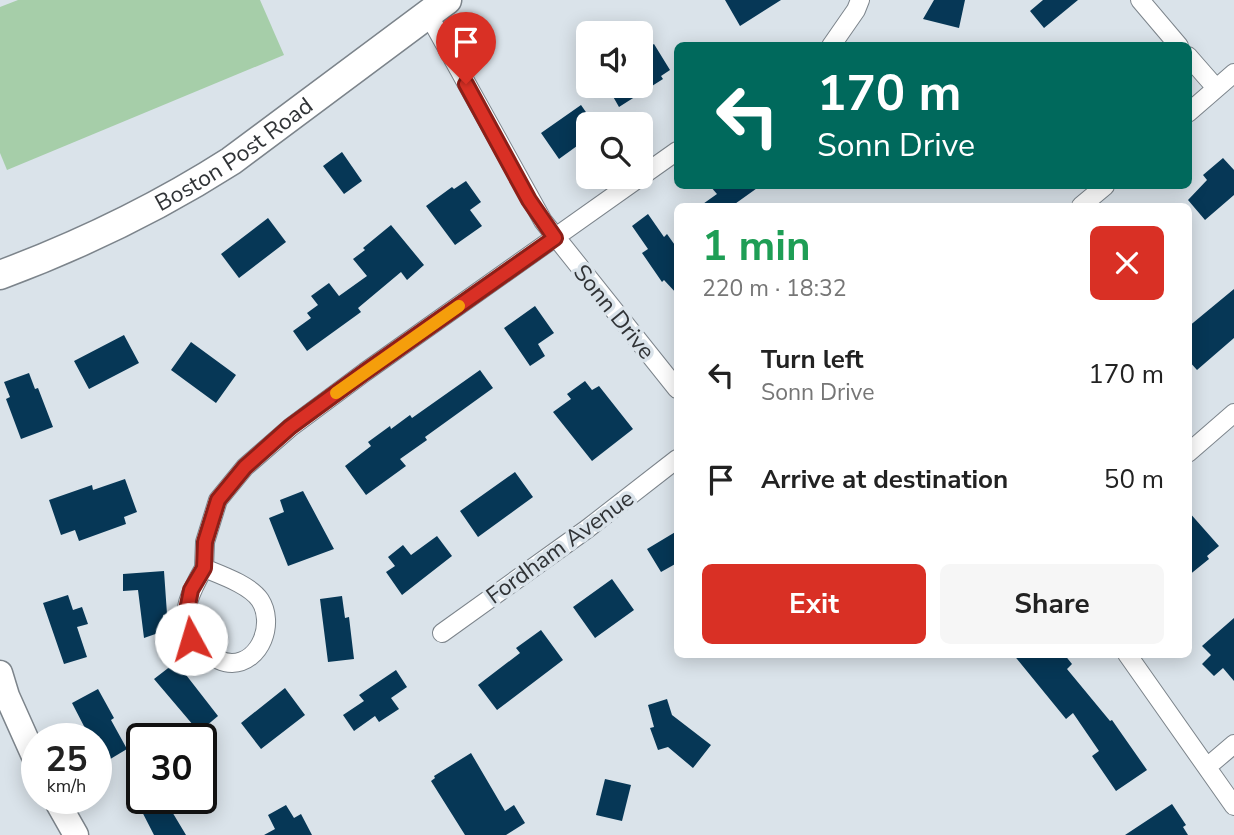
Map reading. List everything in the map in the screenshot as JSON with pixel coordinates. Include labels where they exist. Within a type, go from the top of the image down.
[{"type":"main road","name":"Boston Post Road","points":[[0,275],[124,223],[194,185],[437,7]]},
{"type":"street","points":[[834,42],[860,0]]},
{"type":"street","points":[[1140,0],[1176,42]]},
{"type":"street","name":"Sonn Drive","points":[[437,7],[529,200],[555,238],[674,385]]},
{"type":"street","points":[[1192,61],[1216,88]]},
{"type":"street","points":[[1192,109],[1234,72]]},
{"type":"street","points":[[204,568],[239,583],[260,600],[267,624],[262,642],[250,657],[233,663],[218,661],[191,639],[185,620],[191,590],[204,568],[205,542],[218,500],[245,467],[290,427],[365,372],[674,153]]},
{"type":"street","points":[[1085,203],[1101,189]]},
{"type":"street","points":[[1192,450],[1234,414]]},
{"type":"street","name":"Fordham Avenue","points":[[442,633],[587,529],[674,461]]},
{"type":"street","points":[[1130,658],[1234,806]]},
{"type":"street","points":[[0,673],[21,727]]},
{"type":"street","points":[[1207,767],[1234,744]]},
{"type":"street","points":[[64,814],[76,835]]},
{"type":"green space","points":[[18,0],[260,0],[284,55],[7,170],[0,153],[0,7]]},
{"type":"building","points":[[725,0],[781,0],[740,26]]},
{"type":"building","points":[[934,0],[965,0],[959,28],[923,19]]},
{"type":"building","points":[[1043,0],[1078,0],[1044,28],[1030,11]]},
{"type":"building","points":[[653,45],[670,70],[653,85]]},
{"type":"building","points":[[614,98],[633,98],[619,107]]},
{"type":"building","points":[[581,105],[586,112],[576,112],[576,147],[559,159],[541,133]]},
{"type":"building","points":[[342,152],[362,181],[344,194],[323,166]]},
{"type":"building","points":[[1223,158],[1234,170],[1234,195],[1205,220],[1188,200],[1207,180],[1203,175]]},
{"type":"building","points":[[466,181],[481,202],[470,210],[482,226],[455,245],[426,206],[452,187],[454,189]]},
{"type":"building","points":[[713,189],[756,189],[736,203],[704,203],[717,194]]},
{"type":"building","points":[[648,214],[664,237],[667,234],[674,244],[674,291],[664,280],[662,282],[642,253],[648,249],[632,226]]},
{"type":"building","points":[[268,218],[286,242],[239,278],[221,254]]},
{"type":"building","points":[[391,225],[424,265],[407,280],[401,272],[358,308],[361,312],[307,351],[293,331],[311,318],[307,313],[318,305],[311,296],[329,283],[339,296],[367,276],[353,259]]},
{"type":"building","points":[[1234,289],[1234,338],[1197,370],[1192,364],[1192,324]]},
{"type":"building","points":[[535,306],[554,333],[538,344],[545,356],[530,366],[504,328]]},
{"type":"building","points":[[124,335],[139,363],[89,389],[74,361]]},
{"type":"building","points":[[191,342],[236,375],[216,403],[171,370]]},
{"type":"building","points":[[480,370],[493,388],[425,437],[427,440],[400,459],[406,466],[366,495],[345,466],[371,446],[368,442],[390,426],[391,429],[410,415],[412,418]]},
{"type":"building","points":[[29,373],[35,389],[38,388],[53,427],[21,439],[6,399],[10,397],[4,382]]},
{"type":"building","points":[[585,381],[592,390],[599,386],[633,429],[592,461],[553,412],[571,399],[567,394]]},
{"type":"building","points":[[515,472],[533,497],[478,537],[460,511]]},
{"type":"building","points":[[125,479],[137,512],[124,517],[126,524],[79,541],[75,530],[61,535],[49,500],[92,485],[93,490]]},
{"type":"building","points":[[303,491],[334,549],[288,566],[269,518],[284,512],[280,500]]},
{"type":"building","points":[[1192,516],[1219,546],[1207,556],[1209,559],[1192,573]]},
{"type":"building","points":[[674,533],[674,565],[661,572],[647,549]]},
{"type":"building","points":[[437,536],[452,556],[402,595],[386,572],[395,566],[388,557],[403,545],[411,555]]},
{"type":"building","points":[[164,571],[167,614],[163,615],[164,631],[144,638],[138,590],[123,591],[123,574]]},
{"type":"building","points":[[612,579],[634,610],[595,638],[573,607]]},
{"type":"building","points":[[68,595],[73,610],[82,607],[88,624],[77,627],[87,657],[64,664],[43,603]]},
{"type":"building","points":[[342,596],[345,618],[349,617],[354,659],[328,662],[320,599]]},
{"type":"building","points":[[1234,618],[1234,681],[1223,668],[1214,676],[1202,664],[1211,655],[1202,646]]},
{"type":"building","points":[[541,630],[563,660],[497,710],[478,685],[520,653],[516,648]]},
{"type":"building","points":[[1016,658],[1067,658],[1072,664],[1067,669],[1110,721],[1112,720],[1147,770],[1116,791],[1092,756],[1099,751],[1073,713],[1066,719]]},
{"type":"building","points":[[176,662],[218,716],[210,723],[191,723],[154,679]]},
{"type":"building","points":[[396,670],[407,687],[391,698],[399,709],[379,722],[375,716],[354,731],[343,715],[364,701],[359,695]]},
{"type":"building","points":[[285,688],[305,715],[261,749],[241,723]]},
{"type":"building","points":[[98,689],[114,718],[111,720],[126,750],[112,758],[112,723],[82,723],[72,703]]},
{"type":"building","points":[[667,699],[672,715],[711,745],[693,768],[668,747],[658,750],[650,728],[654,727],[648,705]]},
{"type":"building","points":[[471,753],[505,811],[514,805],[525,823],[506,835],[465,835],[431,781],[434,776]]},
{"type":"building","points":[[605,779],[631,785],[622,821],[596,815]]},
{"type":"building","points":[[1172,804],[1186,825],[1183,827],[1188,835],[1125,835]]},
{"type":"building","points":[[286,805],[294,818],[301,814],[312,835],[264,835],[275,829],[268,815]]},
{"type":"building","points":[[143,814],[173,814],[186,835],[154,835]]},
{"type":"slow traffic","points":[[336,393],[459,306]]},
{"type":"route","points":[[191,639],[185,620],[191,590],[204,568],[205,542],[218,500],[245,467],[290,427],[555,238],[529,200],[466,84]]}]
